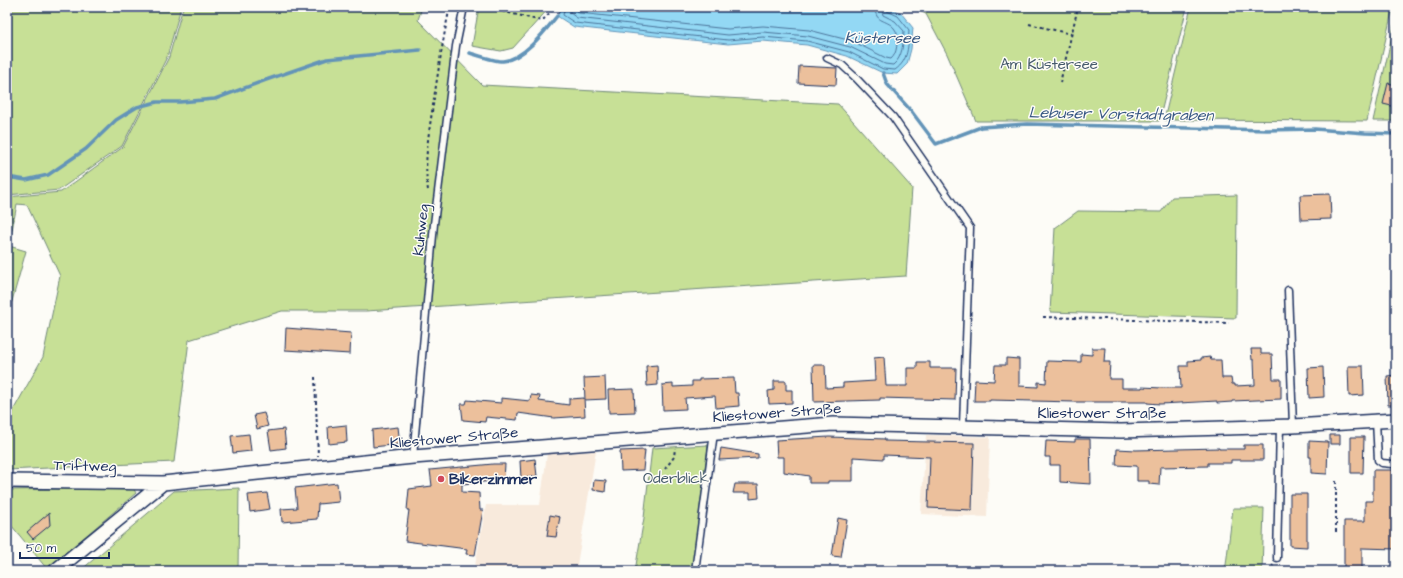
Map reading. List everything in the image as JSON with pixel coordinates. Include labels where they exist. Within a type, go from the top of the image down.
[{"type":"street","name":"Kliestower Straße","points":[[162,483],[413,458],[833,424],[1121,431],[1286,426],[1396,420]]},
{"type":"street","name":"Triftweg","points":[[7,481],[162,483]]},
{"type":"street","points":[[55,571],[162,483]]},
{"type":"lane","name":"Kuhweg","points":[[413,458],[434,224],[456,46],[464,7]]},
{"type":"lane","points":[[827,58],[842,65],[893,117],[970,228],[964,426]]},
{"type":"lane","points":[[1277,558],[1286,426],[1288,290]]},
{"type":"lane","points":[[1376,421],[1378,460],[1382,463],[1392,464]]},
{"type":"lane","points":[[695,571],[714,433]]},
{"type":"path","points":[[429,193],[426,178],[427,145],[444,32],[450,7]]},
{"type":"path","points":[[485,7],[542,21],[555,7]]},
{"type":"path","points":[[1060,83],[1078,7]]},
{"type":"path","points":[[1029,24],[1071,34]]},
{"type":"path","points":[[1043,317],[1229,322]]},
{"type":"path","points":[[315,377],[318,467]]},
{"type":"path","points":[[665,469],[674,457]]},
{"type":"path","points":[[1336,481],[1336,535]]},
{"type":"shaded area","points":[[926,435],[990,437],[987,517],[921,514]]},
{"type":"shaded area","points":[[596,451],[576,571],[474,571],[486,505],[540,505],[547,454]]},
{"type":"green space","points":[[7,7],[181,7],[167,57],[122,146],[59,190],[7,195]]},
{"type":"green space","points":[[183,7],[422,7],[418,20],[482,85],[838,104],[912,188],[906,276],[366,311],[282,311],[189,340],[174,462],[7,470],[7,429],[14,409],[43,357],[60,276],[27,205],[17,204],[9,246],[26,251],[7,319],[7,197],[61,192],[123,147],[169,57]]},
{"type":"green space","points":[[479,7],[550,7],[513,48],[501,51],[472,46]]},
{"type":"green space","name":"Am Küstersee","points":[[911,7],[1187,7],[1159,121],[976,121],[947,54],[926,14]]},
{"type":"green space","points":[[1191,7],[1393,7],[1367,121],[1164,120]]},
{"type":"green space","points":[[1396,17],[1396,121],[1373,121]]},
{"type":"green space","points":[[1237,195],[1236,318],[1050,312],[1055,228],[1078,211],[1161,212],[1172,197]]},
{"type":"green space","name":"Oderblick","points":[[708,445],[692,571],[635,571],[644,518],[652,448]]},
{"type":"green space","points":[[133,488],[136,493],[47,569],[7,520],[7,490]]},
{"type":"green space","points":[[239,488],[238,571],[80,571],[174,491]]},
{"type":"green space","points":[[1233,508],[1264,508],[1262,571],[1220,571],[1226,565]]},
{"type":"water","name":"Küstersee","points":[[562,7],[886,7],[901,13],[913,28],[911,49],[907,64],[897,74],[883,73],[847,56],[807,45],[763,41],[728,44],[574,27],[557,16]]},
{"type":"building","points":[[799,66],[837,68],[836,85],[798,83]]},
{"type":"building","points":[[1388,83],[1396,85],[1396,107],[1383,104]]},
{"type":"building","points":[[1330,194],[1331,219],[1301,220],[1300,195]]},
{"type":"building","points":[[286,328],[351,333],[350,354],[285,350]]},
{"type":"building","points":[[1092,348],[1105,348],[1104,362],[1110,362],[1109,379],[1122,379],[1122,388],[1181,388],[1180,366],[1188,366],[1188,361],[1201,360],[1201,358],[1210,357],[1211,360],[1221,360],[1222,378],[1231,378],[1232,384],[1235,384],[1235,386],[1255,385],[1254,360],[1252,360],[1251,349],[1261,349],[1261,354],[1272,354],[1273,379],[1281,379],[1281,399],[1217,403],[1217,401],[1160,404],[1147,402],[974,401],[975,380],[994,381],[995,365],[1006,365],[1006,358],[1019,359],[1019,386],[1038,387],[1038,382],[1046,383],[1047,361],[1081,362],[1081,354],[1092,355]]},
{"type":"building","points":[[884,357],[886,386],[907,386],[907,368],[917,368],[917,362],[930,362],[930,368],[956,368],[955,400],[880,398],[880,400],[814,402],[813,365],[825,365],[826,388],[843,387],[843,383],[875,381],[874,358]]},
{"type":"building","points":[[657,365],[658,385],[647,386],[646,366]]},
{"type":"building","points":[[1348,366],[1363,366],[1364,395],[1349,396]]},
{"type":"building","points":[[1323,367],[1324,397],[1309,398],[1308,368]]},
{"type":"building","points":[[1396,375],[1396,405],[1388,405],[1387,376]]},
{"type":"building","points":[[605,377],[606,399],[585,400],[584,378]]},
{"type":"building","points":[[734,378],[735,393],[738,393],[739,406],[716,408],[715,396],[685,398],[686,409],[663,410],[662,385],[673,384],[673,387],[692,386],[692,381],[699,381],[699,379]]},
{"type":"building","points":[[774,381],[786,381],[786,390],[792,390],[792,403],[769,404],[768,391],[774,390]]},
{"type":"building","points":[[634,389],[635,412],[609,413],[608,390]]},
{"type":"building","points":[[531,395],[540,396],[539,401],[569,405],[569,399],[584,398],[585,416],[554,418],[518,413],[517,420],[486,417],[485,422],[463,420],[461,404],[466,404],[467,400],[501,403],[501,398],[530,401]]},
{"type":"building","points":[[264,413],[268,426],[257,429],[254,415]]},
{"type":"building","points":[[346,425],[347,442],[329,444],[328,427]]},
{"type":"building","points":[[398,427],[400,444],[373,447],[372,430]]},
{"type":"building","points":[[284,429],[286,448],[271,450],[268,431]]},
{"type":"building","points":[[249,434],[251,451],[233,453],[231,436]]},
{"type":"building","points":[[1330,435],[1340,435],[1340,444],[1330,444]]},
{"type":"building","points":[[829,437],[885,439],[885,441],[974,443],[972,510],[928,508],[930,457],[884,455],[884,459],[853,457],[853,481],[809,483],[809,476],[784,472],[784,457],[777,457],[776,440]]},
{"type":"building","points":[[1351,437],[1364,437],[1363,473],[1351,473]]},
{"type":"building","points":[[1075,439],[1090,439],[1091,484],[1060,482],[1060,465],[1050,465],[1050,457],[1045,457],[1046,441],[1075,442]]},
{"type":"building","points":[[1309,441],[1328,442],[1327,474],[1311,473]]},
{"type":"building","points":[[1244,445],[1263,445],[1263,460],[1231,460],[1231,463],[1208,463],[1208,466],[1160,467],[1159,485],[1149,484],[1149,481],[1137,481],[1137,466],[1116,465],[1117,449],[1244,449]]},
{"type":"building","points":[[721,448],[758,454],[758,458],[719,460]]},
{"type":"building","points":[[645,450],[643,470],[621,471],[620,451]]},
{"type":"building","points":[[535,459],[537,476],[521,478],[520,461]]},
{"type":"building","points":[[505,464],[504,480],[462,484],[462,492],[479,493],[480,510],[483,510],[475,555],[466,554],[467,549],[405,541],[409,510],[407,510],[409,489],[432,486],[430,470]]},
{"type":"building","points":[[1373,470],[1396,470],[1396,549],[1362,548],[1362,569],[1344,569],[1344,521],[1365,521],[1365,501],[1373,501]]},
{"type":"building","points":[[594,480],[606,481],[605,492],[593,490]]},
{"type":"building","points":[[337,483],[339,502],[318,504],[317,519],[282,522],[281,509],[297,508],[295,488]]},
{"type":"building","points":[[735,484],[758,484],[759,498],[750,499],[750,493],[733,493]]},
{"type":"building","points":[[267,493],[270,509],[250,512],[248,495]]},
{"type":"building","points":[[1290,494],[1307,494],[1307,547],[1290,546]]},
{"type":"building","points":[[49,513],[50,525],[33,539],[27,532]]},
{"type":"building","points":[[550,515],[560,517],[556,537],[547,536]]},
{"type":"building","points":[[838,518],[847,520],[841,557],[832,556]]},
{"type":"waterway","name":"Lebuser Vorstadtgraben","points":[[470,53],[496,60],[503,61],[511,59],[526,50],[557,16]]},
{"type":"waterway","name":"Lebuser Vorstadtgraben","points":[[7,177],[26,180],[48,175],[86,149],[116,120],[137,107],[157,102],[215,99],[327,59],[420,50]]},
{"type":"waterway","name":"Lebuser Vorstadtgraben","points":[[883,73],[887,84],[912,112],[936,144],[981,127],[1027,124],[1267,130],[1315,129],[1396,134]]},
{"type":"place","name":"Bikerzimmer","points":[[441,479]]}]
